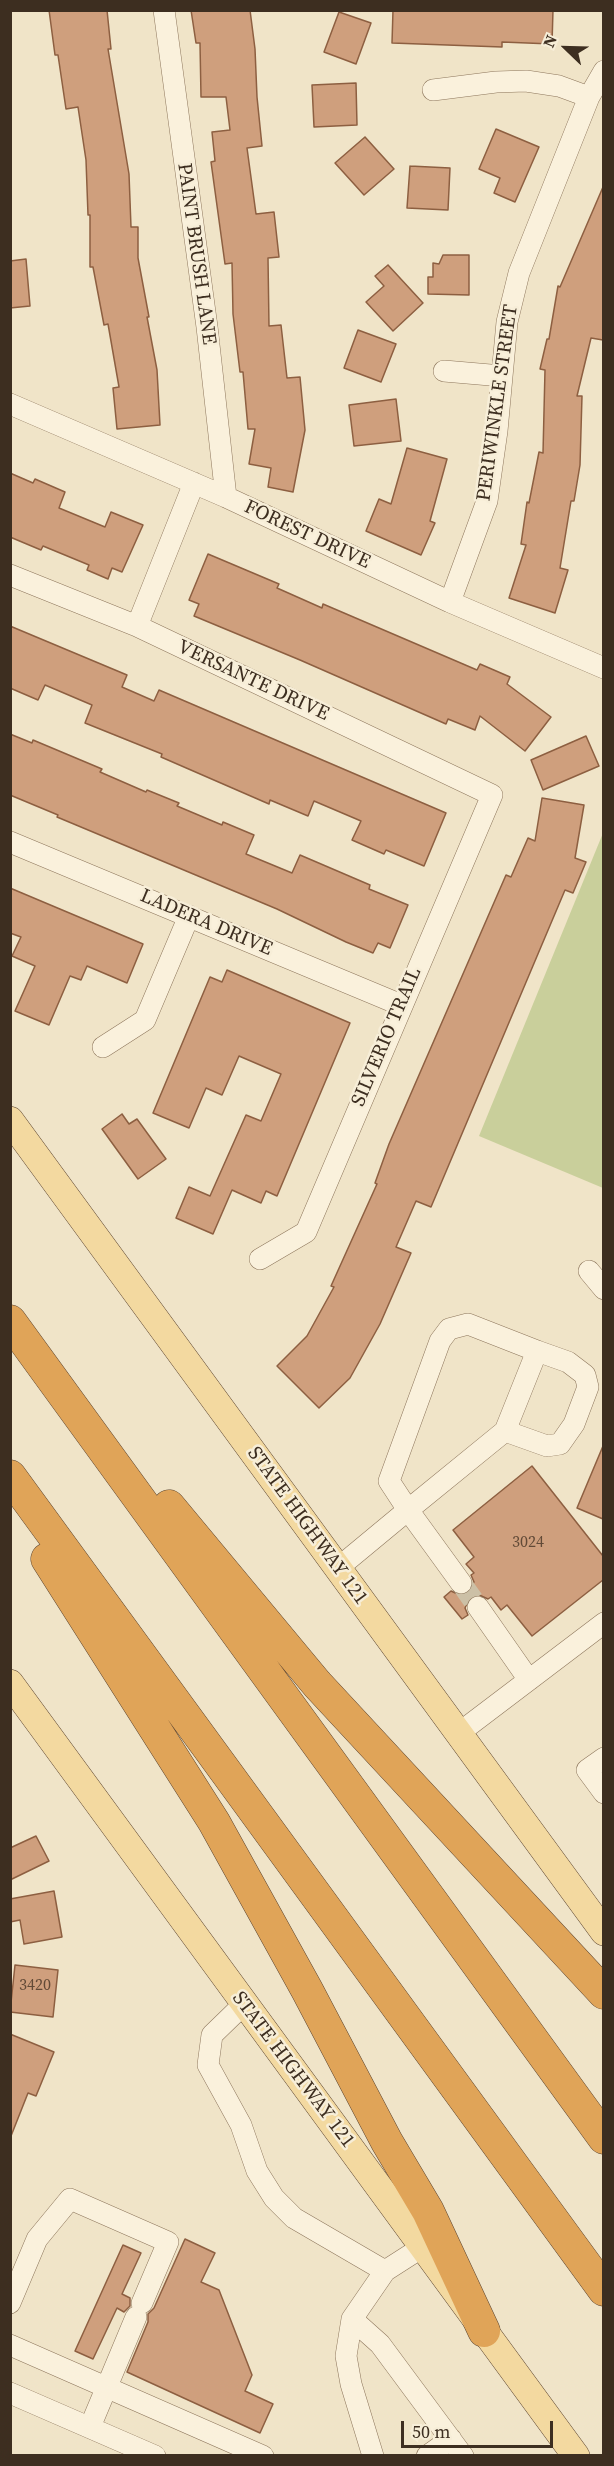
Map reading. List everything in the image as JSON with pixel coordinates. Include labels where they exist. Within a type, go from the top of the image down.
[{"type":"highway","points":[[10,1321],[90,1428],[286,1704],[603,2138]]},
{"type":"highway","points":[[90,1428],[147,1480],[317,1684],[603,1993]]},
{"type":"highway","points":[[10,1476],[603,2290]]},
{"type":"highway","points":[[10,1489],[27,1527],[214,1822],[307,1990],[387,2142],[428,2211],[484,2331]]},
{"type":"main road","name":"STATE HIGHWAY 121","points":[[10,1120],[603,1932]]},
{"type":"main road","name":"STATE HIGHWAY 121","points":[[10,1683],[576,2456]]},
{"type":"street","name":"PAINT BRUSH LANE","points":[[164,10],[207,327],[226,497]]},
{"type":"street","name":"PERIWINKLE STREET","points":[[450,602],[487,501],[507,322],[519,273],[589,97],[603,71]]},
{"type":"street","points":[[433,90],[496,82],[526,81],[559,86],[589,97]]},
{"type":"street","points":[[444,371],[502,376]]},
{"type":"street","name":"FOREST DRIVE","points":[[10,404],[226,497],[450,602],[603,668]]},
{"type":"street","points":[[137,626],[194,483]]},
{"type":"street","name":"VERSANTE DRIVE","points":[[10,575],[137,626],[492,795]]},
{"type":"street","name":"SILVERIO TRAIL","points":[[260,1259],[306,1232],[492,795]]},
{"type":"street","name":"LADERA DRIVE","points":[[10,842],[401,1005]]},
{"type":"street","points":[[103,1047],[145,1020],[189,916]]},
{"type":"street","points":[[589,1271],[603,1289]]},
{"type":"street","points":[[461,1583],[388,1481],[440,1341],[449,1329],[468,1324],[568,1362],[585,1375],[588,1387],[574,1424],[560,1444],[547,1446],[505,1431]]},
{"type":"street","points":[[338,1568],[505,1431],[537,1351]]},
{"type":"street","points":[[478,1607],[529,1680]]},
{"type":"street","points":[[459,1733],[603,1623]]},
{"type":"street","points":[[603,1758],[587,1770],[603,1793]]},
{"type":"street","points":[[244,2004],[212,2035],[208,2065],[241,2125],[257,2171],[274,2198],[294,2218],[385,2271]]},
{"type":"street","points":[[10,2303],[38,2239],[70,2199],[168,2242],[90,2427]]},
{"type":"street","points":[[373,2456],[351,2384],[346,2356],[352,2319],[385,2271],[424,2246]]},
{"type":"street","points":[[352,2319],[380,2344],[457,2447],[427,2456]]},
{"type":"street","points":[[10,2345],[263,2456]]},
{"type":"street","points":[[10,2393],[155,2456]]},
{"type":"green space","points":[[603,833],[603,1188],[479,1136]]},
{"type":"building","points":[[49,10],[107,10],[111,49],[108,49],[129,174],[131,227],[138,227],[138,258],[157,370],[160,425],[117,429],[113,388],[119,387],[108,324],[104,325],[93,267],[90,267],[90,215],[88,215],[86,160],[78,107],[66,109]]},
{"type":"building","points":[[191,10],[250,10],[262,146],[247,148],[256,214],[274,212],[279,257],[268,258],[269,326],[281,325],[287,378],[300,377],[305,430],[293,492],[268,487],[271,468],[249,464],[255,429],[248,429],[243,372],[240,372],[233,314],[232,263],[225,264],[211,162],[215,161],[212,132],[230,130],[226,97],[201,97],[200,43],[196,43]]},
{"type":"building","points":[[393,10],[553,10],[552,44],[502,42],[502,47],[392,43]]},
{"type":"building","points":[[339,12],[371,23],[356,64],[324,52]]},
{"type":"building","points":[[356,83],[357,125],[314,127],[312,85]]},
{"type":"building","points":[[496,129],[539,147],[515,202],[494,193],[500,178],[479,169]]},
{"type":"building","points":[[365,137],[394,169],[364,195],[335,163]]},
{"type":"building","points":[[410,166],[450,168],[448,210],[407,208]]},
{"type":"building","points":[[603,187],[603,340],[591,338],[577,396],[582,396],[580,465],[574,501],[571,501],[560,568],[568,570],[555,613],[509,598],[526,545],[521,544],[527,502],[529,503],[539,452],[543,453],[545,370],[540,369],[547,339],[549,339],[558,286],[560,287]]},
{"type":"building","points":[[443,255],[469,255],[469,295],[428,294],[428,277],[433,277],[433,263],[439,264]]},
{"type":"building","points":[[26,259],[30,306],[10,308],[10,261]]},
{"type":"building","points":[[388,265],[423,303],[393,331],[366,302],[384,286],[375,276]]},
{"type":"building","points":[[358,330],[396,344],[381,382],[344,368]]},
{"type":"building","points":[[396,399],[401,441],[354,446],[349,405]]},
{"type":"building","points":[[407,448],[447,459],[430,521],[435,523],[421,555],[366,531],[379,499],[391,504]]},
{"type":"building","points":[[10,473],[33,483],[35,479],[65,492],[59,508],[105,527],[111,512],[143,525],[122,572],[112,568],[108,579],[87,570],[89,565],[43,546],[41,550],[10,537]]},
{"type":"building","points":[[208,554],[279,584],[277,588],[322,608],[323,604],[477,670],[480,664],[510,677],[507,684],[551,717],[525,751],[480,716],[475,730],[448,719],[446,724],[194,616],[199,604],[189,600]]},
{"type":"building","points":[[10,626],[127,675],[122,687],[154,701],[159,690],[446,813],[424,866],[386,850],[384,854],[352,840],[361,821],[314,801],[308,816],[270,800],[269,804],[161,757],[162,754],[85,723],[92,705],[45,685],[38,700],[10,688]]},
{"type":"building","points":[[10,734],[32,743],[33,740],[102,769],[100,772],[146,792],[147,790],[179,803],[177,806],[222,825],[223,822],[254,835],[246,854],[292,873],[300,855],[370,885],[369,889],[408,905],[390,948],[378,943],[373,953],[277,909],[10,795]]},
{"type":"building","points":[[586,736],[599,766],[543,790],[531,760]]},
{"type":"building","points":[[542,798],[584,805],[575,858],[586,862],[573,893],[565,890],[431,1207],[416,1201],[396,1247],[411,1253],[380,1324],[350,1378],[319,1408],[277,1366],[307,1336],[334,1287],[331,1286],[377,1184],[375,1183],[389,1144],[506,875],[511,877],[528,838],[535,841]]},
{"type":"building","points":[[10,888],[143,944],[127,983],[87,966],[81,980],[70,976],[49,1025],[15,1011],[35,966],[12,956],[21,937],[10,933]]},
{"type":"building","points":[[227,970],[350,1023],[277,1196],[266,1191],[261,1203],[232,1190],[213,1234],[176,1218],[189,1187],[210,1196],[246,1115],[261,1121],[281,1074],[239,1056],[222,1095],[206,1088],[189,1128],[153,1113],[210,977],[222,982]]},
{"type":"building","points":[[122,1114],[129,1124],[137,1119],[166,1159],[138,1179],[102,1129]]},
{"type":"building","points":[[603,1446],[603,1519],[577,1508]]},
{"type":"building","points":[[532,1466],[603,1556],[603,1580],[532,1636],[507,1605],[501,1610],[491,1597],[488,1599],[477,1594],[470,1597],[465,1608],[468,1615],[462,1619],[444,1597],[451,1591],[462,1596],[468,1594],[474,1582],[471,1575],[474,1573],[466,1564],[474,1557],[453,1530]]},
{"type":"building","points":[[36,1836],[49,1861],[10,1880],[10,1848]]},
{"type":"building","points":[[54,1891],[62,1937],[24,1944],[20,1920],[10,1922],[10,1899]]},
{"type":"building","points":[[15,1965],[58,1970],[53,2017],[10,2012]]},
{"type":"building","points":[[10,2034],[54,2052],[36,2096],[28,2093],[11,2136]]},
{"type":"building","points":[[185,2239],[215,2253],[201,2282],[219,2290],[252,2375],[245,2391],[273,2404],[260,2433],[127,2372],[148,2322],[148,2314],[154,2308]]},
{"type":"building","points":[[123,2245],[141,2253],[122,2294],[130,2298],[130,2306],[124,2312],[117,2308],[93,2359],[75,2351]]},
{"type":"tunnel","points":[[461,1583],[478,1607]]}]
